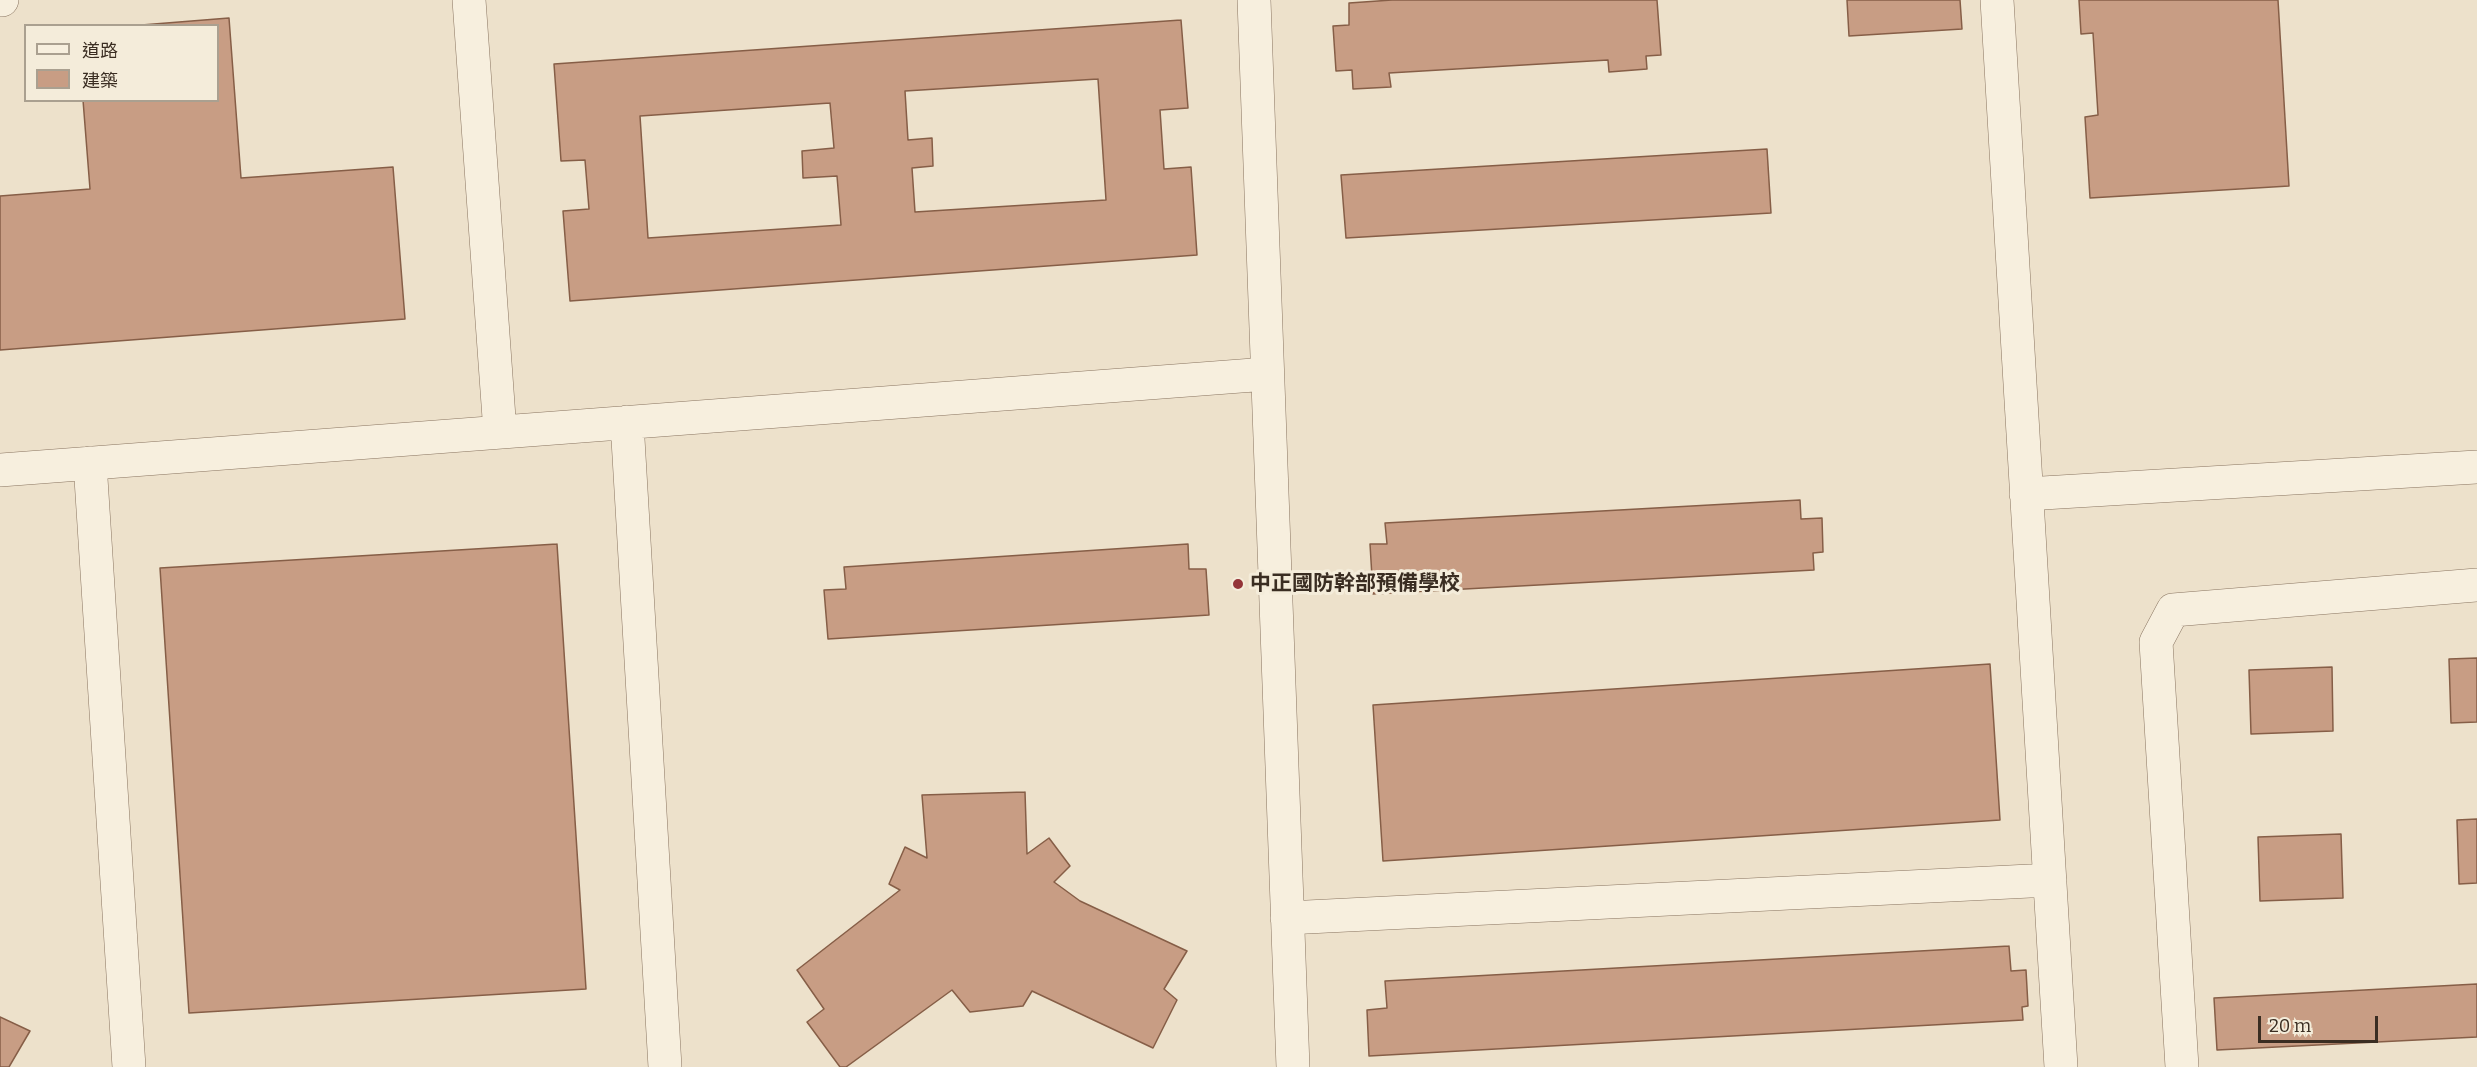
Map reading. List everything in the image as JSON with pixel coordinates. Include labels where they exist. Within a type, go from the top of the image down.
[{"type":"street","points":[[469,0],[500,432]]},
{"type":"street","points":[[1254,0],[1293,1067]]},
{"type":"street","points":[[1997,0],[2061,1067]]},
{"type":"street","points":[[0,470],[1267,374]]},
{"type":"street","points":[[627,422],[665,1067]]},
{"type":"street","points":[[90,463],[129,1067]]},
{"type":"street","points":[[2026,494],[2477,467]]},
{"type":"street","points":[[2182,1067],[2156,642],[2173,610],[2477,585]]},
{"type":"street","points":[[1287,918],[2050,880]]},
{"type":"building","points":[[1392,0],[1657,0],[1661,55],[1646,56],[1647,69],[1609,72],[1608,60],[1389,73],[1391,87],[1353,89],[1352,70],[1336,71],[1333,26],[1349,25],[1349,3]]},
{"type":"building","points":[[1847,0],[1960,0],[1962,29],[1849,36]]},
{"type":"building","points":[[2079,0],[2278,0],[2289,186],[2090,198],[2085,117],[2098,115],[2093,33],[2081,34]]},
{"type":"building","points":[[229,18],[241,178],[393,167],[405,319],[0,350],[0,196],[90,189],[83,102],[219,102],[219,24],[154,24]]},
{"type":"building","points":[[1181,20],[1188,108],[1160,110],[1164,169],[1191,167],[1197,255],[570,301],[563,211],[589,209],[585,160],[561,161],[554,64]],"holes":[[[1098,79],[1106,200],[915,212],[912,168],[933,166],[932,138],[908,140],[905,91]],[[830,103],[834,148],[802,151],[803,178],[837,176],[841,225],[648,238],[640,116]]]},
{"type":"building","points":[[1767,149],[1771,213],[1346,238],[1341,175]]},
{"type":"building","points":[[1800,500],[1801,519],[1822,518],[1823,552],[1813,553],[1814,570],[1373,594],[1370,544],[1387,544],[1385,523]]},
{"type":"building","points":[[557,544],[586,989],[189,1013],[160,568]]},
{"type":"building","points":[[1188,544],[1189,569],[1206,569],[1209,615],[828,639],[824,590],[846,589],[844,567]]},
{"type":"building","points":[[2477,658],[2477,722],[2451,723],[2449,659]]},
{"type":"building","points":[[1990,664],[2000,820],[1383,861],[1373,705]]},
{"type":"building","points":[[2332,667],[2333,731],[2251,734],[2249,670]]},
{"type":"building","points":[[1025,792],[1027,854],[1049,838],[1070,866],[1054,882],[1080,901],[1187,951],[1164,989],[1177,1000],[1153,1048],[1032,991],[1023,1006],[970,1012],[952,990],[846,1067],[840,1067],[807,1022],[824,1009],[797,970],[900,890],[889,884],[905,847],[927,858],[922,795]]},
{"type":"building","points":[[2477,819],[2477,883],[2459,884],[2457,820]]},
{"type":"building","points":[[2341,834],[2343,898],[2260,901],[2258,837]]},
{"type":"building","points":[[2009,946],[2011,971],[2026,970],[2028,1006],[2022,1007],[2023,1020],[1369,1056],[1367,1010],[1387,1008],[1385,981]]},
{"type":"building","points":[[2477,984],[2477,1037],[2217,1050],[2214,998]]},
{"type":"building","points":[[0,1017],[30,1031],[9,1067],[0,1067]]},
{"type":"place","name":"中正國防幹部預備學校","points":[[1238,584]]}]
